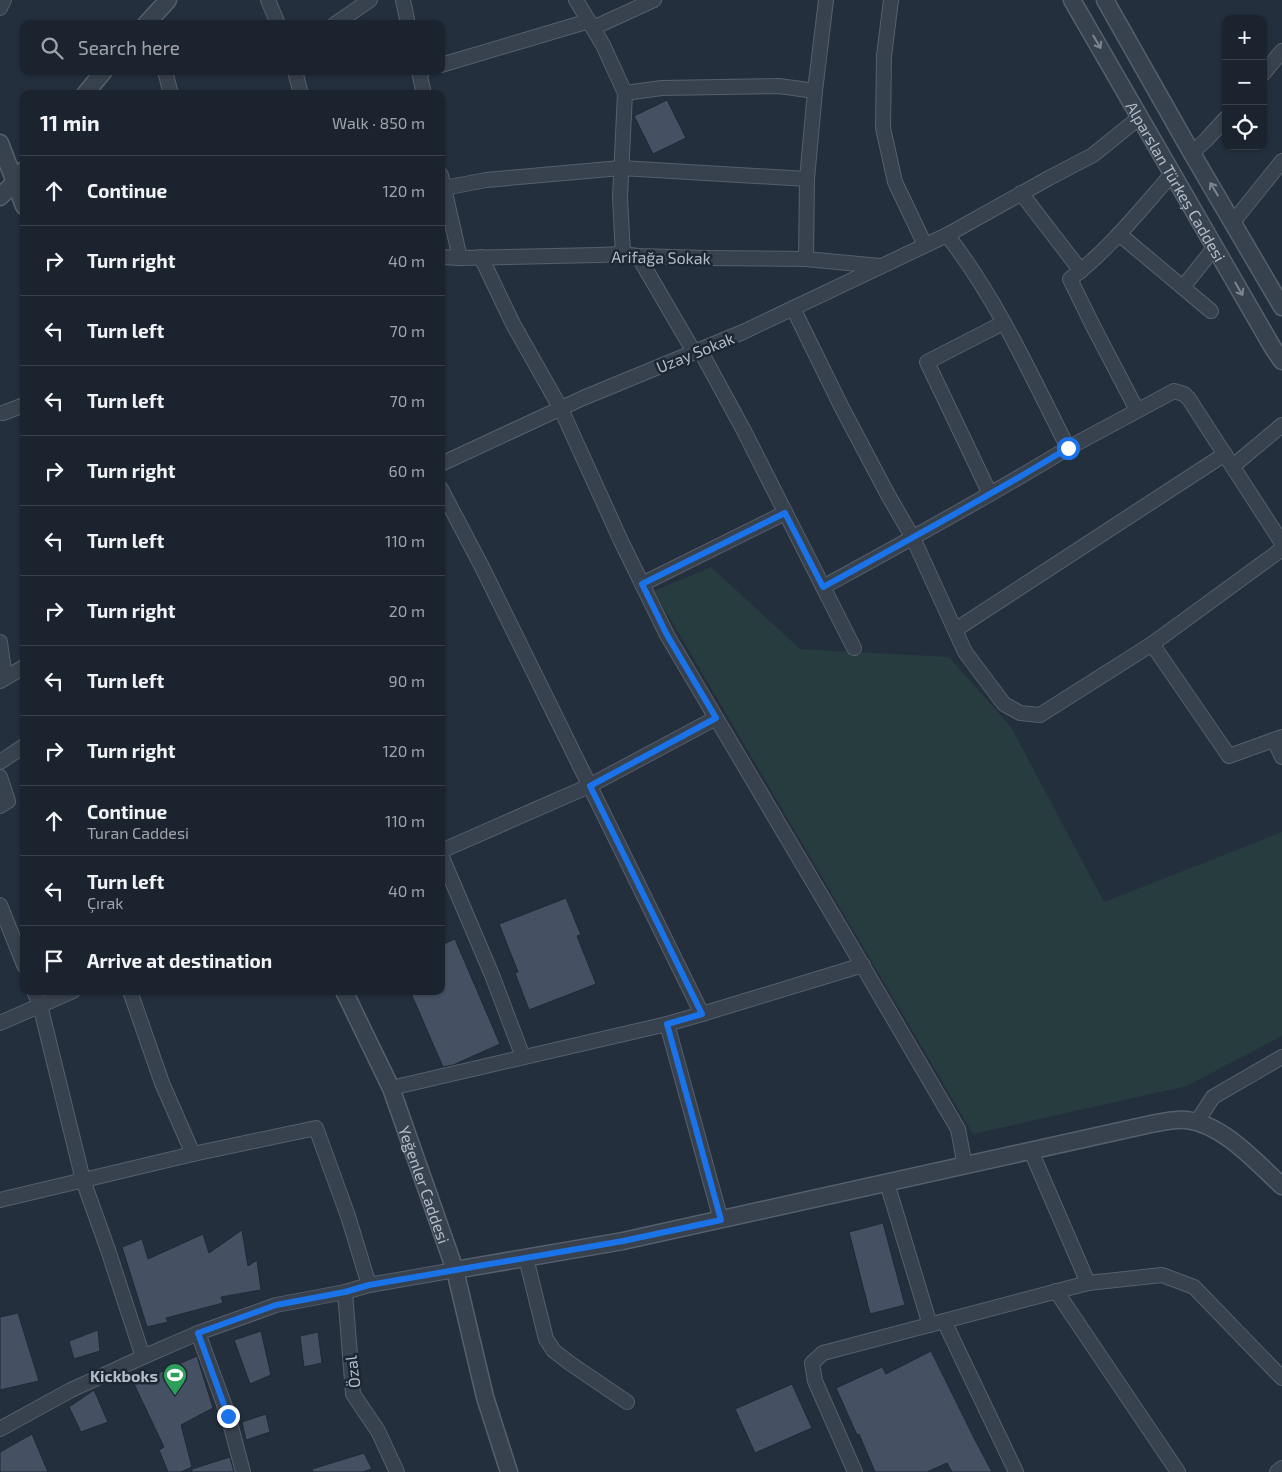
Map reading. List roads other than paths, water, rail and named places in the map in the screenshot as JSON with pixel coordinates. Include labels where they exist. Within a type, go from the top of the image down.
[{"type":"street","points":[[0,8],[4,0]]},
{"type":"street","points":[[151,20],[168,0]]},
{"type":"street","points":[[268,0],[276,20]]},
{"type":"street","points":[[341,20],[370,0]]},
{"type":"street","points":[[403,0],[407,20]]},
{"type":"street","points":[[576,0],[603,45],[625,93],[620,197],[623,254]]},
{"type":"street","points":[[445,64],[591,25],[654,0]]},
{"type":"street","points":[[806,259],[807,179],[826,0]]},
{"type":"street","points":[[891,0],[884,56],[883,128],[895,182],[925,245]]},
{"type":"street","name":"Alparslan Türkeş Caddesi","points":[[1072,0],[1282,361]]},
{"type":"street","name":"Alparslan Türkeş Caddesi","points":[[1105,0],[1282,307]]},
{"type":"street","points":[[1267,69],[1282,51]]},
{"type":"street","points":[[88,90],[101,75]]},
{"type":"street","points":[[166,75],[170,90]]},
{"type":"street","points":[[296,75],[300,90]]},
{"type":"street","points":[[421,75],[423,90]]},
{"type":"street","points":[[625,93],[662,88],[779,86],[815,91]]},
{"type":"street","name":"Uzay Sokak","points":[[445,463],[561,409],[743,332],[946,235],[1092,155],[1140,117]]},
{"type":"street","points":[[1192,153],[1222,122]]},
{"type":"street","points":[[0,143],[19,176],[0,197]]},
{"type":"street","points":[[1233,222],[1282,161]]},
{"type":"street","points":[[445,182],[621,168],[807,179]]},
{"type":"street","points":[[1138,410],[1070,279],[1081,271],[1119,234],[1172,174]]},
{"type":"street","points":[[445,191],[460,258]]},
{"type":"street","points":[[1021,193],[1081,271]]},
{"type":"street","points":[[1119,234],[1211,311]]},
{"type":"street","points":[[946,235],[966,259],[985,288],[1068,448]]},
{"type":"street","points":[[1183,288],[1215,247]]},
{"type":"street","name":"Arifağa Sokak","points":[[445,257],[598,256],[623,254],[638,256],[806,259],[880,266]]},
{"type":"street","points":[[638,256],[743,429],[854,648]]},
{"type":"street","points":[[481,257],[513,324],[561,409],[620,541],[667,635],[958,1128],[965,1166]]},
{"type":"street","points":[[793,308],[841,406],[913,538],[964,652],[1004,704],[1020,713],[1040,715],[1152,644],[1282,549]]},
{"type":"street","points":[[990,494],[927,362],[1003,323]]},
{"type":"street","points":[[823,587],[913,538],[1068,448],[1174,391],[1184,394],[1189,399],[1282,543]]},
{"type":"street","points":[[3,413],[20,407]]},
{"type":"street","points":[[1233,466],[1282,425]]},
{"type":"street","points":[[955,630],[1225,454]]},
{"type":"street","points":[[445,497],[482,567],[702,1014]]},
{"type":"street","points":[[642,584],[785,513]]},
{"type":"street","points":[[0,642],[3,679],[20,669]]},
{"type":"street","points":[[1152,644],[1229,756],[1278,739],[1282,757]]},
{"type":"street","points":[[445,851],[590,786],[716,718]]},
{"type":"street","points":[[0,762],[20,749]]},
{"type":"street","points":[[0,777],[8,801],[0,806]]},
{"type":"street","points":[[445,863],[492,975],[523,1057]]},
{"type":"street","points":[[0,905],[20,954]]},
{"type":"street","points":[[391,1088],[667,1024],[862,965]]},
{"type":"street","points":[[36,995],[40,1005],[83,1180],[143,1357]]},
{"type":"street","points":[[0,1023],[64,995]]},
{"type":"street","points":[[131,995],[162,1083],[193,1154]]},
{"type":"street","name":"Yeğenler Caddesi","points":[[346,995],[391,1088],[455,1270],[485,1397],[509,1472]]},
{"type":"street","points":[[667,1024],[721,1220]]},
{"type":"street","points":[[1196,1123],[1213,1097],[1282,1057]]},
{"type":"street","points":[[0,1429],[71,1390],[143,1357],[198,1333],[276,1305],[345,1292],[369,1285],[623,1241],[1151,1124],[1187,1120],[1213,1128],[1230,1140],[1282,1186]]},
{"type":"street","points":[[0,1200],[193,1154],[316,1128],[348,1216],[369,1285]]},
{"type":"street","points":[[1031,1151],[1088,1283]]},
{"type":"street","points":[[887,1183],[937,1323],[1016,1472]]},
{"type":"street","points":[[526,1258],[546,1339],[554,1351],[626,1402]]},
{"type":"street","points":[[854,1472],[815,1381],[812,1363],[823,1353],[1088,1283],[1162,1275],[1194,1287],[1282,1378]]},
{"type":"street","points":[[1056,1291],[1178,1472]]},
{"type":"street","name":"Özal","points":[[345,1292],[353,1394],[378,1431],[397,1472]]},
{"type":"street","points":[[198,1333],[228,1416],[243,1472]]},
{"type":"street","points":[[1277,1472],[1282,1468]]},
{"type":"place","name":"Kickboks","points":[[175,1396]]}]
